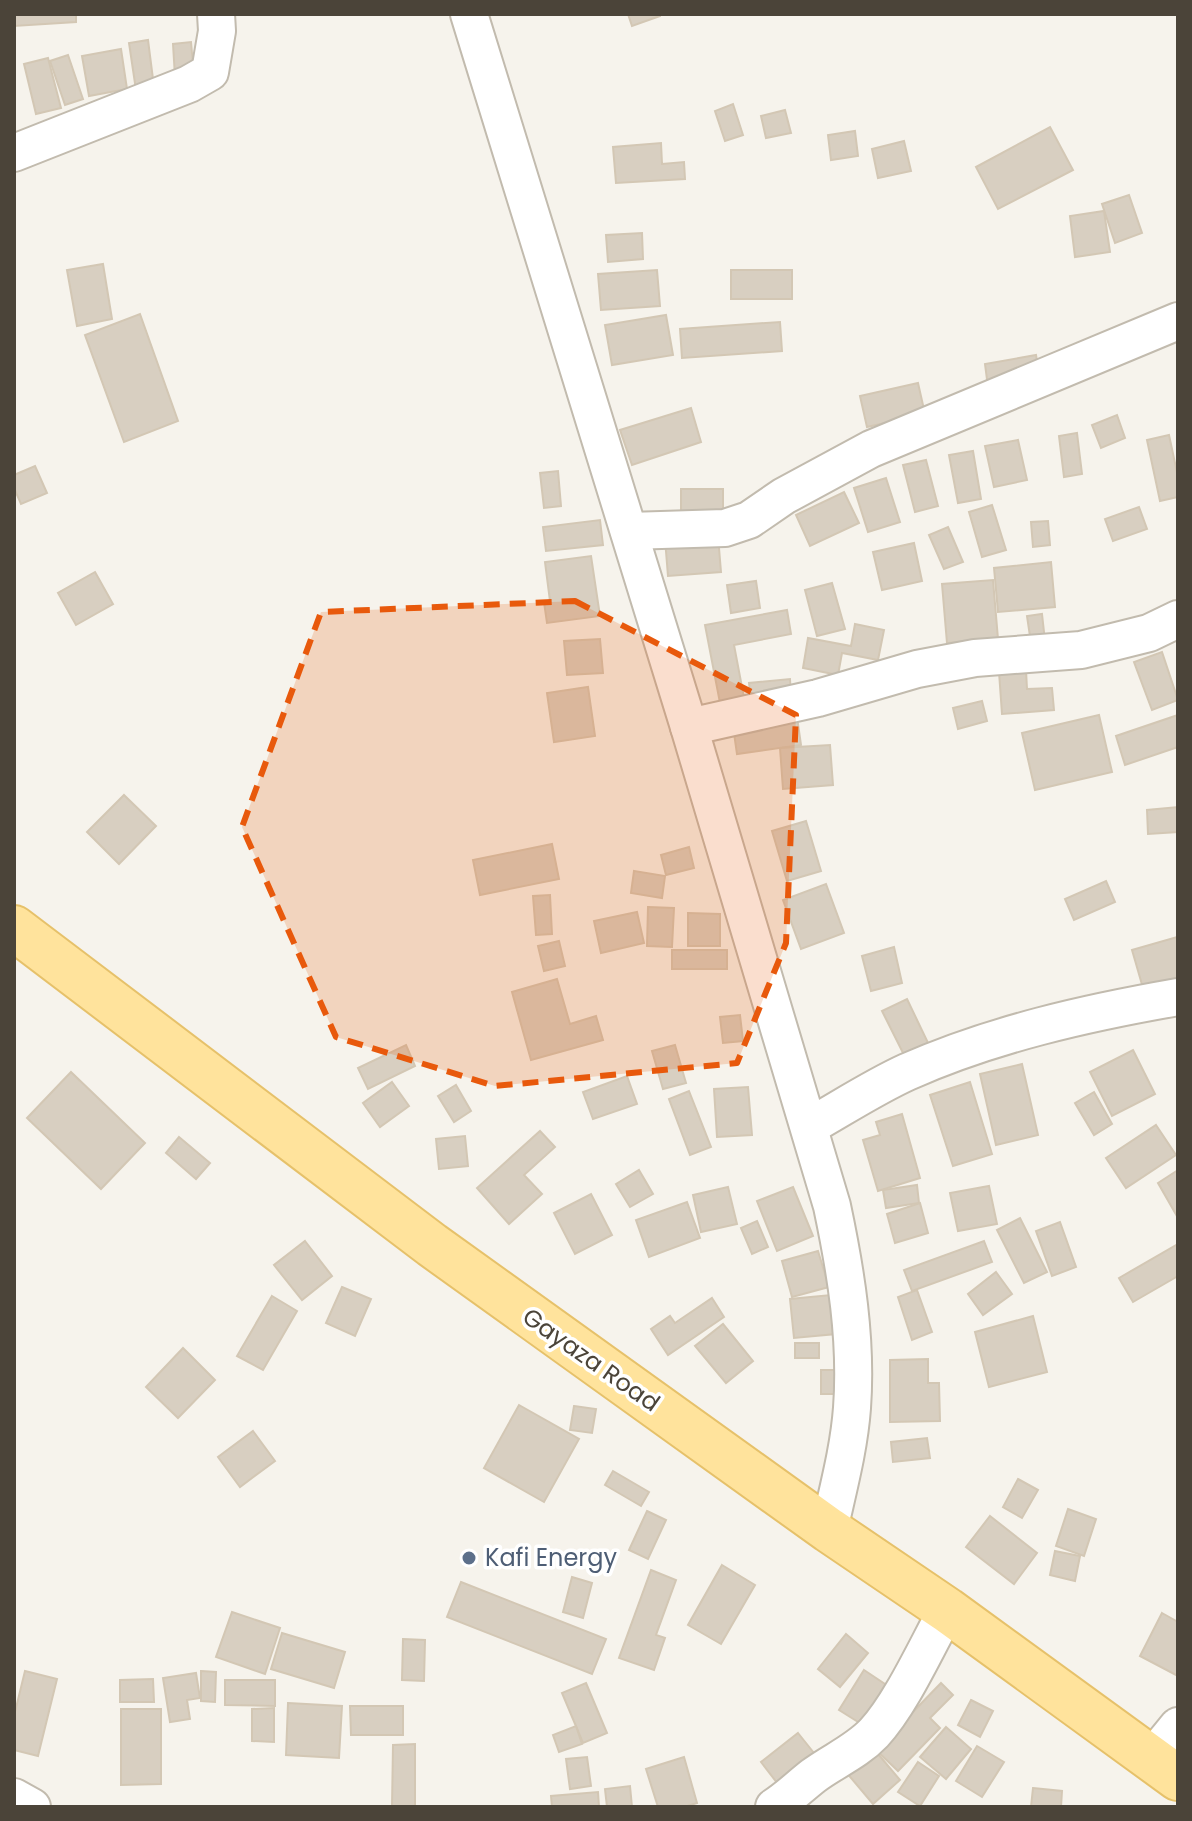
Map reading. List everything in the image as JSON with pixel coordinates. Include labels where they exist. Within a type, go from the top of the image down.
[{"type":"main road","name":"Gayaza Road","points":[[14,928],[432,1245],[829,1530],[947,1610],[1164,1769]]},
{"type":"street","points":[[14,153],[189,84],[210,72],[217,31],[216,14]]},
{"type":"street","points":[[469,14],[689,727],[832,1206],[848,1283],[853,1368],[847,1451],[829,1530]]},
{"type":"street","points":[[629,531],[725,528],[749,520],[784,496],[871,449],[1178,321]]},
{"type":"street","points":[[689,727],[818,698],[917,669],[975,658],[1081,650],[1149,633],[1178,619]]},
{"type":"street","points":[[810,1126],[906,1073],[1002,1037],[1106,1010],[1178,997]]},
{"type":"street","points":[[774,1807],[875,1732],[902,1691],[947,1610]]},
{"type":"street","points":[[1164,1769],[1178,1726]]},
{"type":"street","points":[[14,1797],[32,1807]]},
{"type":"highlighted area","points":[[575,601],[796,715],[786,943],[737,1063],[495,1086],[336,1037],[242,827],[321,612]]},
{"type":"building","points":[[14,14],[76,14],[76,22],[14,26]]},
{"type":"building","points":[[628,14],[660,14],[660,16],[632,26]]},
{"type":"building","points":[[148,40],[154,87],[136,90],[129,43]]},
{"type":"building","points":[[191,42],[194,75],[175,77],[173,44]]},
{"type":"building","points":[[121,49],[127,89],[89,96],[82,56]]},
{"type":"building","points":[[68,55],[83,99],[65,105],[50,61]]},
{"type":"building","points":[[48,58],[61,108],[36,114],[24,64]]},
{"type":"building","points":[[733,104],[743,135],[725,141],[715,111]]},
{"type":"building","points":[[785,110],[791,133],[766,138],[761,116]]},
{"type":"building","points":[[1050,127],[1073,170],[998,209],[976,167]]},
{"type":"building","points":[[855,131],[858,156],[831,160],[828,135]]},
{"type":"building","points":[[904,141],[911,171],[878,178],[872,149]]},
{"type":"building","points":[[661,143],[662,164],[684,162],[685,179],[616,183],[613,147]]},
{"type":"building","points":[[1129,195],[1142,233],[1115,243],[1102,204]]},
{"type":"building","points":[[1104,211],[1110,252],[1075,257],[1070,216]]},
{"type":"building","points":[[642,233],[643,259],[608,262],[606,235]]},
{"type":"building","points":[[103,264],[112,319],[77,326],[67,270]]},
{"type":"building","points":[[657,270],[660,306],[601,310],[598,274]]},
{"type":"building","points":[[731,270],[792,270],[792,299],[731,299]]},
{"type":"building","points":[[140,314],[178,421],[124,442],[85,335]]},
{"type":"building","points":[[666,315],[673,355],[612,365],[605,325]]},
{"type":"building","points":[[780,322],[782,351],[682,358],[680,329]]},
{"type":"building","points":[[1036,355],[1040,379],[988,387],[985,364]]},
{"type":"building","points":[[918,383],[925,414],[867,427],[860,396]]},
{"type":"building","points":[[691,408],[701,442],[632,465],[620,430]]},
{"type":"building","points":[[1117,415],[1125,438],[1101,448],[1092,425]]},
{"type":"building","points":[[1077,433],[1082,474],[1064,477],[1059,436]]},
{"type":"building","points":[[1169,435],[1178,477],[1178,497],[1160,501],[1147,440]]},
{"type":"building","points":[[1018,440],[1027,480],[994,487],[985,446]]},
{"type":"building","points":[[973,451],[981,499],[958,503],[949,455]]},
{"type":"building","points":[[926,460],[938,506],[915,512],[903,465]]},
{"type":"building","points":[[35,466],[47,493],[21,504],[14,488],[14,475]]},
{"type":"building","points":[[558,471],[561,506],[544,508],[540,473]]},
{"type":"building","points":[[886,478],[900,522],[868,532],[854,488]]},
{"type":"building","points":[[681,489],[723,489],[723,523],[681,523]]},
{"type":"building","points":[[844,492],[859,523],[810,546],[796,515]]},
{"type":"building","points":[[992,505],[1006,550],[982,557],[969,512]]},
{"type":"building","points":[[1139,507],[1147,529],[1113,541],[1105,519]]},
{"type":"building","points":[[600,520],[603,545],[546,551],[543,527]]},
{"type":"building","points":[[1048,521],[1050,545],[1033,547],[1031,522]]},
{"type":"building","points":[[948,527],[963,562],[944,569],[929,535]]},
{"type":"building","points":[[718,536],[721,572],[668,576],[665,539]]},
{"type":"building","points":[[914,543],[922,581],[882,590],[873,552]]},
{"type":"building","points":[[591,556],[600,616],[547,623],[544,602],[550,601],[545,562]]},
{"type":"building","points":[[1051,562],[1055,607],[998,612],[994,568]]},
{"type":"building","points":[[95,572],[113,604],[76,625],[58,593]]},
{"type":"building","points":[[993,580],[998,639],[947,643],[942,584]]},
{"type":"building","points":[[756,581],[760,608],[731,613],[727,585]]},
{"type":"building","points":[[832,583],[845,629],[817,636],[805,590]]},
{"type":"building","points":[[787,610],[791,634],[734,645],[745,703],[721,708],[705,625]]},
{"type":"building","points":[[1042,614],[1045,641],[1031,643],[1027,616]]},
{"type":"building","points":[[855,624],[884,630],[878,660],[842,653],[838,675],[803,668],[808,638],[851,646]]},
{"type":"building","points":[[600,639],[603,673],[567,675],[564,641]]},
{"type":"building","points":[[1162,652],[1178,700],[1152,710],[1134,662]]},
{"type":"building","points":[[1026,670],[1027,689],[1052,688],[1054,710],[1002,714],[999,672]]},
{"type":"building","points":[[790,679],[791,697],[751,701],[749,683]]},
{"type":"building","points":[[588,687],[595,736],[554,742],[547,693]]},
{"type":"building","points":[[982,701],[987,721],[958,729],[953,708]]},
{"type":"building","points":[[1099,715],[1112,772],[1035,790],[1022,733]]},
{"type":"building","points":[[1178,715],[1178,747],[1125,765],[1116,736]]},
{"type":"building","points":[[797,717],[801,745],[737,754],[733,726]]},
{"type":"building","points":[[830,745],[833,785],[783,789],[780,748]]},
{"type":"building","points":[[124,795],[156,826],[119,864],[87,832]]},
{"type":"building","points":[[1178,807],[1178,832],[1148,834],[1147,810]]},
{"type":"building","points":[[806,821],[821,871],[787,881],[772,831]]},
{"type":"building","points":[[552,844],[559,879],[480,895],[473,860]]},
{"type":"building","points":[[689,847],[694,868],[666,875],[661,855]]},
{"type":"building","points":[[634,871],[665,876],[662,898],[631,893]]},
{"type":"building","points":[[1106,881],[1115,902],[1074,920],[1065,899]]},
{"type":"building","points":[[826,884],[844,933],[801,949],[783,900]]},
{"type":"building","points":[[550,895],[552,934],[536,935],[533,896]]},
{"type":"building","points":[[648,907],[674,908],[672,947],[647,946]]},
{"type":"building","points":[[637,912],[644,943],[601,953],[594,921]]},
{"type":"building","points":[[688,913],[720,914],[720,946],[688,946]]},
{"type":"building","points":[[1177,937],[1178,978],[1143,988],[1132,950]]},
{"type":"building","points":[[559,941],[565,966],[544,971],[538,946]]},
{"type":"building","points":[[894,947],[902,983],[871,991],[862,956]]},
{"type":"building","points":[[672,950],[727,950],[727,969],[672,969]]},
{"type":"building","points":[[557,979],[570,1024],[596,1016],[603,1040],[531,1060],[512,992]]},
{"type":"building","points":[[907,999],[930,1047],[906,1059],[882,1011]]},
{"type":"building","points":[[740,1015],[743,1041],[723,1043],[720,1017]]},
{"type":"building","points":[[406,1045],[415,1066],[368,1089],[358,1068]]},
{"type":"building","points":[[675,1045],[686,1083],[663,1089],[652,1051]]},
{"type":"building","points":[[1133,1050],[1155,1094],[1112,1116],[1090,1072]]},
{"type":"building","points":[[1022,1064],[1038,1135],[996,1145],[980,1074]]},
{"type":"building","points":[[71,1072],[145,1143],[101,1189],[27,1118]]},
{"type":"building","points":[[627,1076],[637,1104],[593,1119],[583,1092]]},
{"type":"building","points":[[392,1082],[409,1106],[380,1127],[363,1103]]},
{"type":"building","points":[[970,1082],[992,1154],[953,1166],[930,1095]]},
{"type":"building","points":[[456,1085],[471,1111],[454,1122],[438,1096]]},
{"type":"building","points":[[748,1087],[752,1135],[717,1137],[714,1089]]},
{"type":"building","points":[[689,1091],[711,1147],[690,1155],[669,1099]]},
{"type":"building","points":[[1094,1092],[1112,1124],[1094,1135],[1075,1103]]},
{"type":"building","points":[[902,1114],[920,1178],[878,1191],[863,1140],[880,1135],[876,1122]]},
{"type":"building","points":[[1156,1125],[1176,1155],[1126,1188],[1106,1158]]},
{"type":"building","points":[[540,1131],[555,1147],[524,1175],[542,1194],[509,1224],[477,1188]]},
{"type":"building","points":[[465,1136],[468,1166],[439,1169],[436,1139]]},
{"type":"building","points":[[179,1137],[210,1163],[196,1179],[166,1153]]},
{"type":"building","points":[[639,1170],[653,1194],[630,1207],[616,1184]]},
{"type":"building","points":[[1178,1170],[1178,1218],[1158,1183]]},
{"type":"building","points":[[917,1185],[919,1203],[886,1208],[883,1190]]},
{"type":"building","points":[[989,1186],[997,1224],[958,1231],[950,1193]]},
{"type":"building","points":[[728,1187],[737,1224],[701,1232],[693,1195]]},
{"type":"building","points":[[793,1187],[813,1236],[777,1251],[757,1201]]},
{"type":"building","points":[[591,1194],[612,1235],[575,1254],[554,1213]]},
{"type":"building","points":[[687,1202],[700,1238],[649,1257],[636,1220]]},
{"type":"building","points":[[920,1203],[928,1233],[895,1243],[887,1214]]},
{"type":"building","points":[[1020,1218],[1047,1272],[1024,1283],[997,1230]]},
{"type":"building","points":[[757,1221],[768,1247],[752,1254],[741,1228]]},
{"type":"building","points":[[1060,1222],[1076,1267],[1052,1276],[1036,1231]]},
{"type":"building","points":[[305,1241],[332,1276],[302,1300],[274,1265]]},
{"type":"building","points":[[984,1241],[992,1262],[912,1291],[904,1270]]},
{"type":"building","points":[[1178,1244],[1178,1276],[1133,1302],[1119,1278]]},
{"type":"building","points":[[818,1251],[829,1287],[792,1297],[782,1261]]},
{"type":"building","points":[[996,1272],[1012,1294],[983,1315],[968,1294]]},
{"type":"building","points":[[342,1287],[371,1299],[355,1336],[326,1323]]},
{"type":"building","points":[[917,1290],[932,1332],[912,1340],[898,1297]]},
{"type":"building","points":[[831,1295],[836,1334],[794,1338],[790,1299]]},
{"type":"building","points":[[272,1296],[297,1311],[263,1370],[237,1356]]},
{"type":"building","points":[[712,1298],[724,1317],[668,1355],[651,1329],[670,1316],[675,1323]]},
{"type":"building","points":[[1033,1316],[1047,1372],[989,1387],[975,1332]]},
{"type":"building","points":[[723,1324],[753,1361],[726,1383],[695,1346]]},
{"type":"building","points":[[795,1343],[819,1343],[819,1358],[795,1358]]},
{"type":"building","points":[[183,1348],[215,1380],[178,1418],[146,1387]]},
{"type":"building","points":[[928,1359],[928,1383],[939,1383],[940,1421],[890,1422],[890,1360]]},
{"type":"building","points":[[821,1370],[837,1370],[836,1394],[821,1394]]},
{"type":"building","points":[[519,1405],[579,1439],[544,1502],[484,1468]]},
{"type":"building","points":[[574,1406],[596,1409],[592,1433],[570,1430]]},
{"type":"building","points":[[253,1431],[275,1461],[240,1487],[218,1457]]},
{"type":"building","points":[[927,1438],[930,1458],[893,1462],[891,1442]]},
{"type":"building","points":[[613,1471],[649,1492],[641,1506],[605,1485]]},
{"type":"building","points":[[1018,1479],[1038,1490],[1022,1518],[1003,1507]]},
{"type":"building","points":[[1068,1509],[1096,1519],[1084,1556],[1056,1546]]},
{"type":"building","points":[[647,1511],[666,1520],[648,1559],[629,1550]]},
{"type":"building","points":[[990,1516],[1037,1553],[1014,1584],[966,1547]]},
{"type":"building","points":[[1055,1551],[1080,1556],[1075,1581],[1050,1575]]},
{"type":"building","points":[[722,1565],[755,1585],[721,1644],[688,1625]]},
{"type":"building","points":[[651,1570],[676,1580],[656,1635],[665,1638],[654,1670],[619,1658]]},
{"type":"building","points":[[572,1577],[592,1583],[583,1618],[563,1612]]},
{"type":"building","points":[[461,1582],[606,1639],[592,1674],[447,1617]]},
{"type":"building","points":[[232,1612],[280,1628],[265,1674],[216,1657]]},
{"type":"building","points":[[1162,1613],[1178,1622],[1178,1676],[1140,1656]]},
{"type":"building","points":[[282,1633],[345,1652],[334,1688],[271,1669]]},
{"type":"building","points":[[846,1634],[868,1653],[840,1687],[818,1669]]},
{"type":"building","points":[[403,1639],[425,1640],[424,1681],[402,1680]]},
{"type":"building","points":[[864,1670],[891,1688],[866,1727],[839,1710]]},
{"type":"building","points":[[25,1671],[57,1679],[38,1756],[14,1750],[14,1716]]},
{"type":"building","points":[[201,1671],[216,1672],[215,1702],[201,1701]]},
{"type":"building","points":[[196,1673],[200,1698],[187,1700],[190,1719],[170,1722],[163,1678]]},
{"type":"building","points":[[153,1679],[154,1702],[120,1702],[120,1680]]},
{"type":"building","points":[[225,1680],[275,1680],[275,1706],[225,1705]]},
{"type":"building","points":[[586,1683],[607,1733],[583,1743],[562,1693]]},
{"type":"building","points":[[941,1683],[953,1695],[930,1718],[940,1728],[898,1771],[876,1750]]},
{"type":"building","points":[[971,1700],[993,1711],[980,1737],[958,1725]]},
{"type":"building","points":[[288,1703],[342,1706],[339,1758],[286,1755]]},
{"type":"building","points":[[350,1706],[403,1706],[403,1735],[351,1735]]},
{"type":"building","points":[[274,1708],[274,1742],[252,1741],[252,1709]]},
{"type":"building","points":[[121,1709],[161,1709],[161,1784],[121,1785]]},
{"type":"building","points":[[576,1726],[582,1744],[559,1752],[553,1735]]},
{"type":"building","points":[[946,1727],[971,1749],[946,1779],[920,1757]]},
{"type":"building","points":[[798,1733],[818,1758],[781,1788],[761,1762]]},
{"type":"building","points":[[415,1744],[415,1807],[392,1807],[393,1745]]},
{"type":"building","points":[[977,1746],[1004,1762],[982,1797],[956,1781]]},
{"type":"building","points":[[873,1748],[900,1780],[873,1804],[846,1772]]},
{"type":"building","points":[[587,1757],[591,1786],[570,1789],[566,1759]]},
{"type":"building","points":[[684,1757],[697,1803],[684,1807],[658,1807],[646,1769]]},
{"type":"building","points":[[918,1762],[939,1776],[920,1806],[898,1792]]},
{"type":"building","points":[[630,1786],[632,1807],[607,1807],[605,1789]]},
{"type":"building","points":[[1033,1788],[1062,1791],[1061,1807],[1031,1807]]},
{"type":"building","points":[[598,1792],[599,1807],[552,1807],[551,1796]]},
{"type":"place","name":"Kafi Energy","points":[[469,1558]]}]
